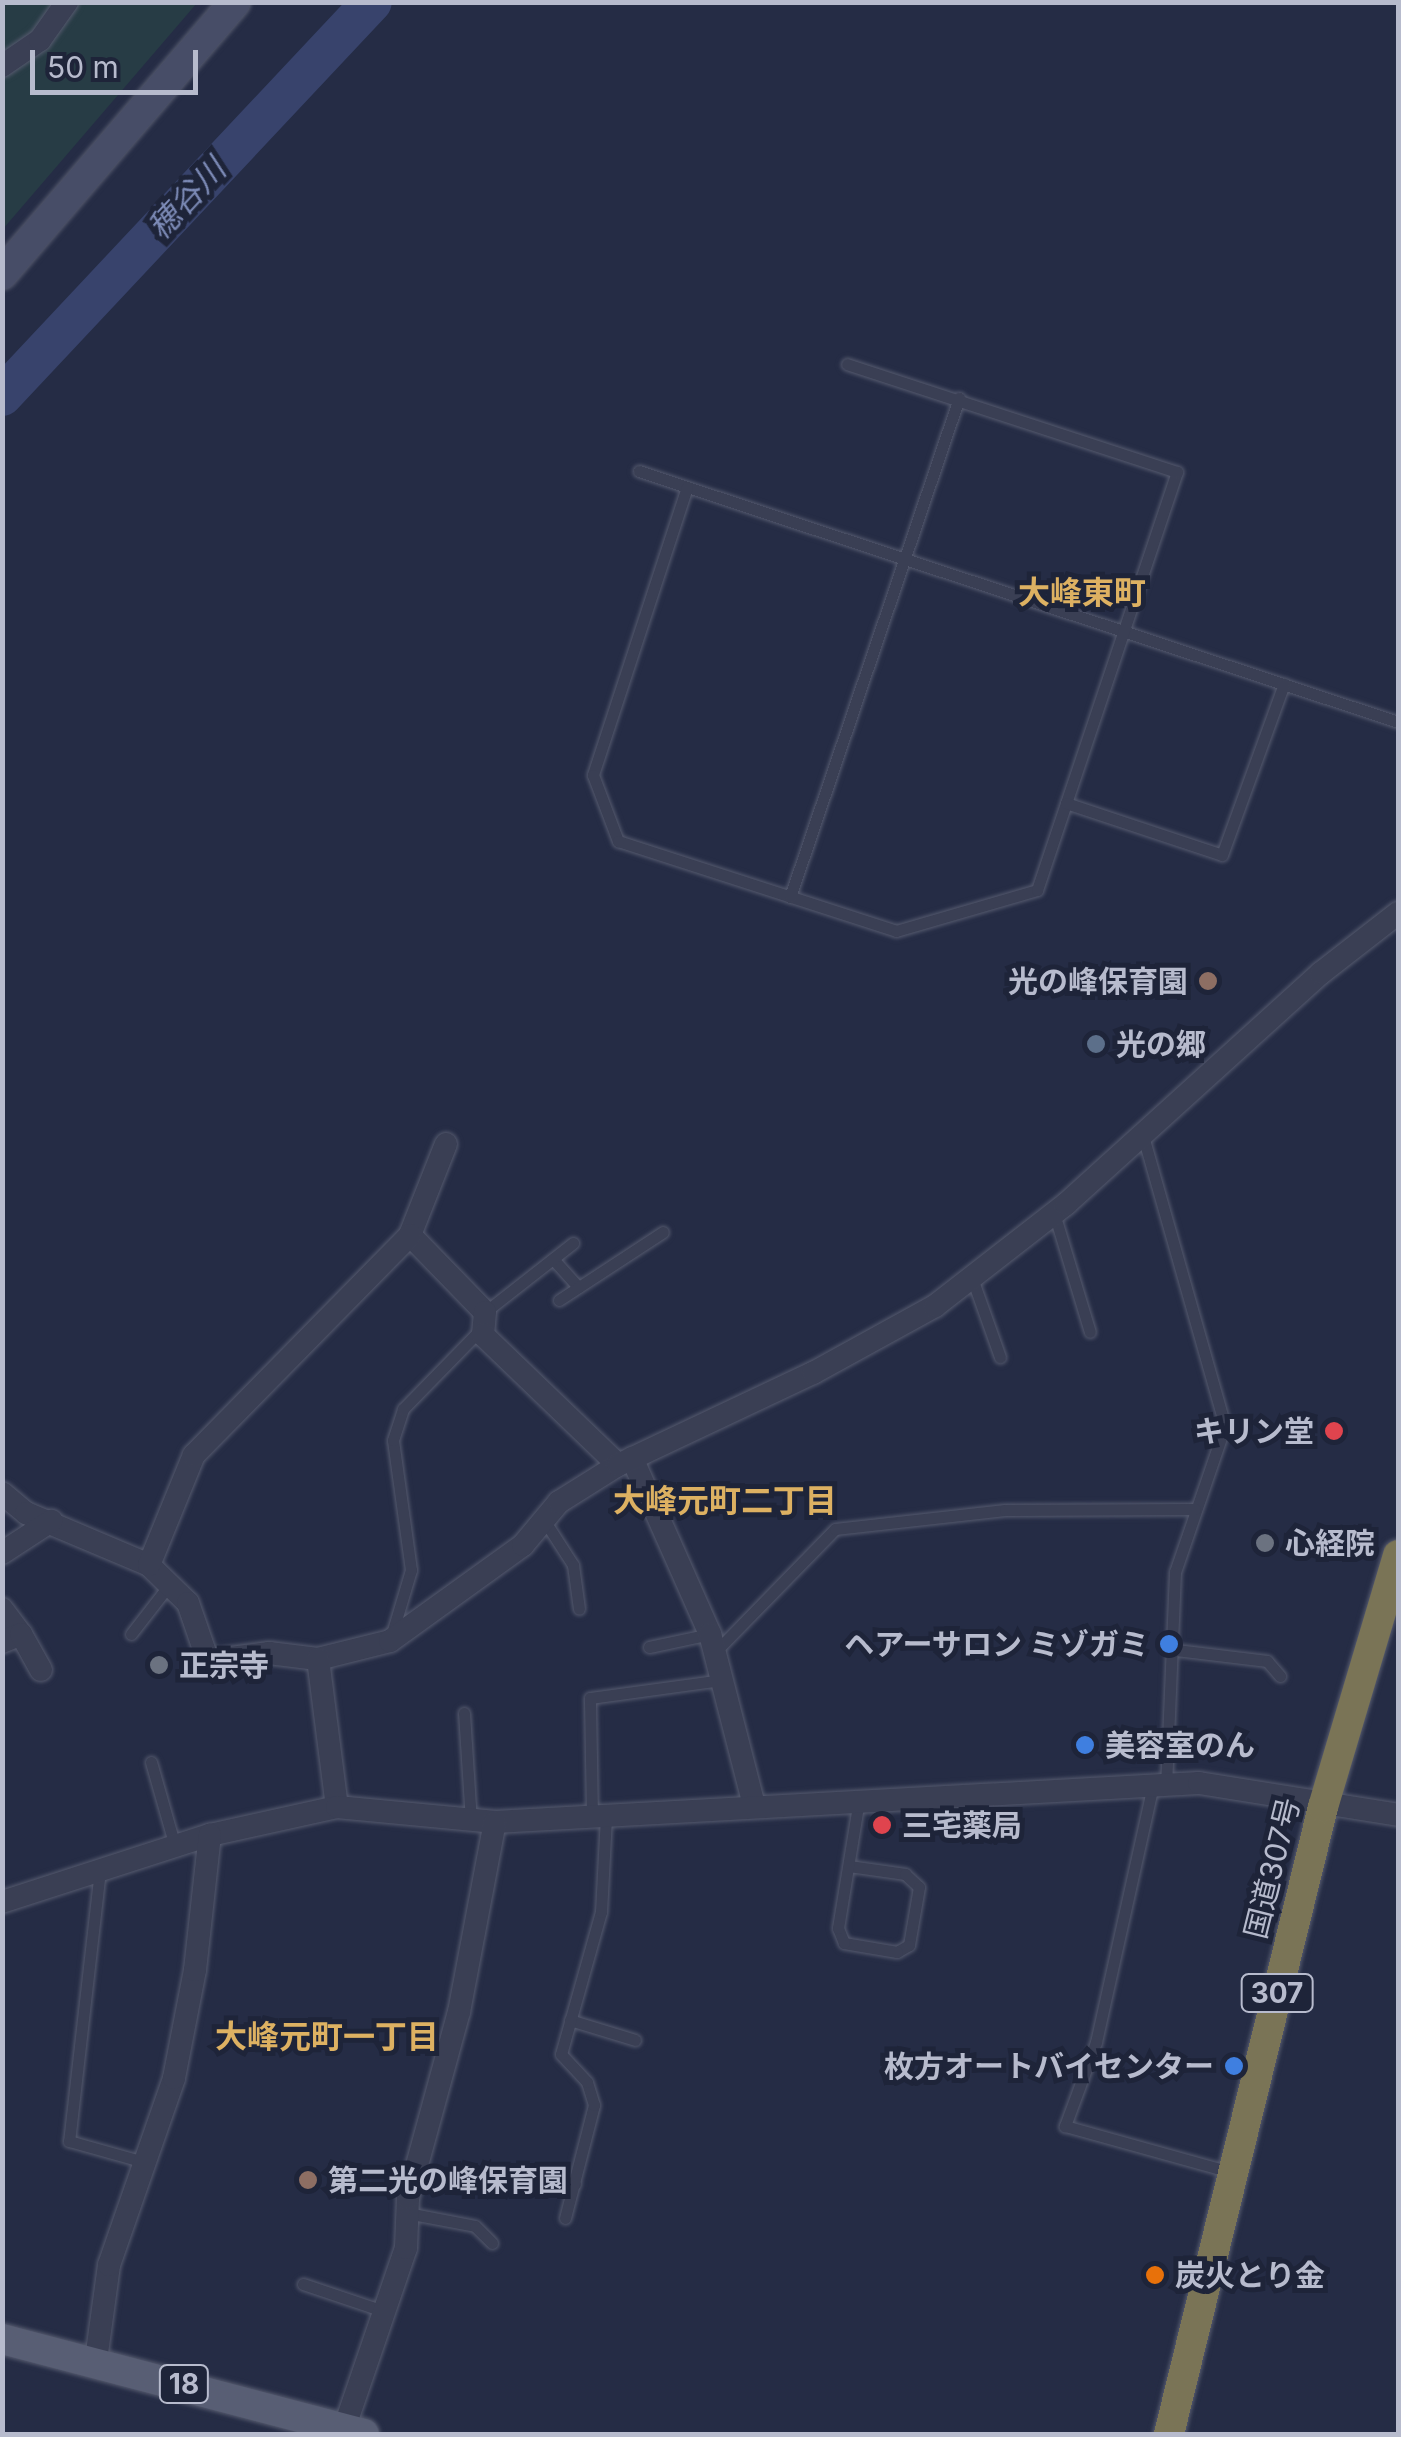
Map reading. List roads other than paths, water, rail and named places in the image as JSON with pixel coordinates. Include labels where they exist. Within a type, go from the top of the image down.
[{"type":"highway","name":"国道307号","points":[[1169,2434],[1323,1806],[1393,1588],[1398,1555]]},
{"type":"main road","name":"18","points":[[2,2340],[96,2360],[355,2430]]},
{"type":"street","points":[[2,66],[40,40],[67,2]]},
{"type":"street","points":[[2,274],[235,2]]},
{"type":"street","points":[[2,1493],[26,1512],[149,1565],[188,1603],[208,1661],[269,1653],[318,1659],[390,1641],[522,1546],[559,1502],[625,1461],[813,1373],[935,1306],[1054,1213],[1321,973],[1398,913]]},
{"type":"street","points":[[149,1565],[194,1455],[410,1235],[446,1144]]},
{"type":"street","points":[[410,1235],[484,1319],[483,1334],[625,1461],[713,1642],[754,1805]]},
{"type":"street","points":[[2,1553],[51,1521]]},
{"type":"street","points":[[2,1609],[12,1638],[41,1670]]},
{"type":"street","points":[[318,1659],[337,1808]]},
{"type":"street","points":[[2,1902],[210,1836],[337,1808],[483,1822],[1199,1783],[1323,1806],[1398,1815]]},
{"type":"street","points":[[355,2430],[382,2311],[406,2248],[407,2213],[459,2012],[483,1822]]},
{"type":"street","points":[[96,2360],[109,2265],[174,2078],[196,1970],[210,1836]]},
{"type":"lane","points":[[687,487],[593,775],[618,841],[896,932],[1037,890],[1176,472],[847,364]]},
{"type":"lane","points":[[790,897],[908,560],[959,398]]},
{"type":"lane","points":[[639,472],[1398,722]]},
{"type":"lane","points":[[1066,803],[1222,855],[1284,684]]},
{"type":"lane","points":[[1143,1136],[1225,1426],[1175,1572],[1176,1650],[1160,1785],[1096,2042],[1065,2126],[1232,2173]]},
{"type":"lane","points":[[1054,1213],[1090,1332]]},
{"type":"lane","points":[[560,1300],[662,1232]]},
{"type":"lane","points":[[390,1641],[411,1555],[394,1440],[403,1409],[484,1319],[572,1243]]},
{"type":"lane","points":[[553,1258],[578,1287]]},
{"type":"lane","points":[[972,1278],[1000,1357]]},
{"type":"lane","points":[[649,1647],[713,1642],[836,1529],[1005,1510],[1195,1510]]},
{"type":"lane","points":[[544,1520],[573,1565],[579,1609]]},
{"type":"lane","points":[[131,1634],[169,1585]]},
{"type":"lane","points":[[1176,1650],[1266,1661],[1280,1676]]},
{"type":"lane","points":[[565,2218],[594,2105],[587,2082],[561,2054],[601,1912],[590,1698],[721,1680]]},
{"type":"lane","points":[[464,1713],[483,1822]]},
{"type":"lane","points":[[151,1762],[175,1846]]},
{"type":"lane","points":[[849,1866],[906,1874],[918,1887],[910,1946],[897,1952],[844,1944],[838,1928],[859,1800]]},
{"type":"lane","points":[[100,1870],[69,2141],[144,2162]]},
{"type":"lane","points":[[570,2020],[635,2040]]},
{"type":"lane","points":[[528,2174],[575,2184]]},
{"type":"lane","points":[[407,2213],[475,2226],[492,2242]]},
{"type":"lane","points":[[303,2284],[382,2311]]},
{"type":"waterway","name":"穂谷川","points":[[2,396],[372,2]]},
{"type":"place","name":"光の峰保育園","points":[[1208,981]]},
{"type":"place","name":"光の郷","points":[[1096,1044]]},
{"type":"place","name":"キリン堂","points":[[1334,1431]]},
{"type":"place","name":"心経院","points":[[1265,1543]]},
{"type":"place","name":"ヘアーサロン ミゾガミ","points":[[1169,1644]]},
{"type":"place","name":"正宗寺","points":[[159,1665]]},
{"type":"place","name":"美容室のん","points":[[1085,1745]]},
{"type":"place","name":"三宅薬局","points":[[882,1825]]},
{"type":"place","name":"枚方オートバイセンター","points":[[1234,2066]]},
{"type":"place","name":"第二光の峰保育園","points":[[308,2180]]},
{"type":"place","name":"炭火とり金","points":[[1155,2275]]},
{"type":"district","name":"大峰東町","points":[[1082,593]]},
{"type":"district","name":"大峰元町二丁目","points":[[725,1501]]},
{"type":"district","name":"大峰元町一丁目","points":[[327,2037]]}]
